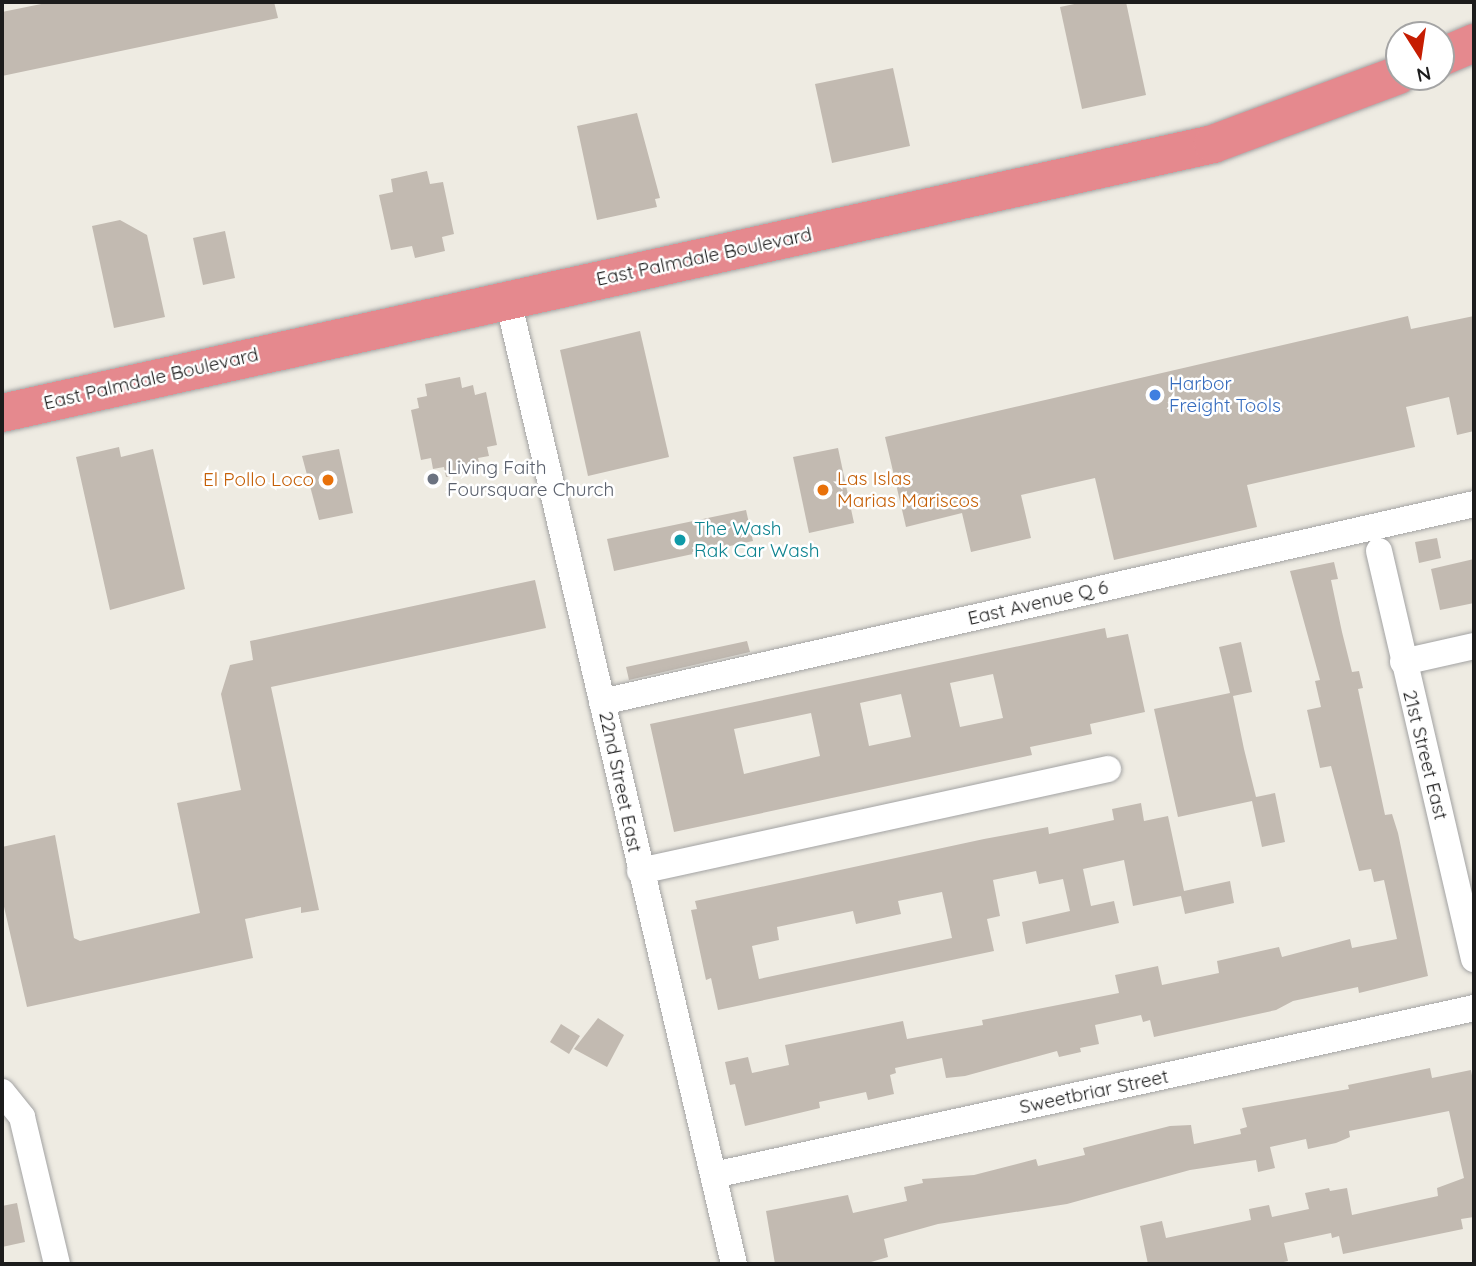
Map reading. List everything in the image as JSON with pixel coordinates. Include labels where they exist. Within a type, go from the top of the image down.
[{"type":"highway","points":[[1455,51],[1474,43]]},
{"type":"highway","name":"East Palmdale Boulevard","points":[[2,413],[1213,144],[1385,80]]},
{"type":"street","name":"22nd Street East","points":[[508,300],[734,1264]]},
{"type":"street","name":"East Avenue Q 6","points":[[602,702],[1474,504]]},
{"type":"street","name":"21st Street East","points":[[1379,551],[1474,959]]},
{"type":"street","points":[[1403,662],[1474,646]]},
{"type":"street","points":[[640,871],[1108,769]]},
{"type":"street","name":"Sweetbriar Street","points":[[713,1175],[1474,1008]]},
{"type":"street","points":[[2,1092],[22,1117],[57,1264]]},
{"type":"building","points":[[51,2],[274,2],[278,18],[2,76],[2,12]]},
{"type":"building","points":[[1084,2],[1126,2],[1146,95],[1082,109],[1060,7]]},
{"type":"building","points":[[893,68],[910,146],[832,163],[815,84]]},
{"type":"building","points":[[637,113],[660,198],[655,199],[657,207],[597,220],[577,126]]},
{"type":"building","points":[[427,171],[430,184],[443,182],[454,234],[442,237],[445,251],[415,258],[412,246],[391,250],[379,195],[393,192],[391,179]]},
{"type":"building","points":[[120,220],[147,235],[165,317],[114,328],[92,226]]},
{"type":"building","points":[[225,231],[235,278],[203,285],[193,238]]},
{"type":"building","points":[[1408,316],[1411,329],[1474,316],[1474,431],[1457,435],[1449,397],[1406,407],[1415,447],[1247,485],[1257,527],[1114,560],[1095,478],[1021,495],[1031,538],[971,552],[962,513],[906,527],[885,437]]},
{"type":"building","points":[[640,331],[669,457],[588,476],[560,350]]},
{"type":"building","points":[[460,377],[462,388],[473,385],[475,395],[486,392],[497,445],[487,447],[489,456],[478,458],[481,469],[446,477],[444,467],[433,469],[431,458],[421,460],[411,410],[419,408],[417,398],[427,396],[425,384]]},
{"type":"building","points":[[119,447],[121,457],[153,449],[185,589],[110,610],[76,457]]},
{"type":"building","name":"Las Islas Marias Mariscos","points":[[838,448],[854,523],[809,533],[793,457]]},
{"type":"building","name":"El Pollo Loco","points":[[339,449],[353,513],[319,520],[302,456]]},
{"type":"building","name":"The Wash Rak Car Wash","points":[[746,510],[753,541],[614,571],[607,539]]},
{"type":"building","points":[[1437,538],[1441,558],[1419,563],[1415,542]]},
{"type":"building","points":[[1474,559],[1474,603],[1440,610],[1431,569]]},
{"type":"building","points":[[1334,562],[1338,579],[1331,580],[1342,632],[1352,672],[1359,671],[1363,688],[1358,689],[1385,815],[1392,814],[1398,833],[1428,976],[1359,993],[1358,987],[1293,1001],[1276,1010],[1154,1037],[1150,1020],[1143,1022],[1141,1015],[1095,1025],[1099,1044],[1080,1048],[1081,1052],[1059,1057],[1057,1051],[965,1076],[946,1078],[942,1058],[895,1068],[896,1073],[890,1075],[894,1094],[868,1100],[866,1092],[819,1102],[820,1108],[745,1126],[735,1084],[730,1085],[725,1062],[748,1057],[752,1073],[789,1065],[785,1045],[903,1021],[907,1039],[983,1025],[982,1020],[1119,993],[1115,975],[1158,966],[1162,985],[1219,973],[1217,961],[1279,947],[1282,957],[1350,939],[1352,948],[1397,939],[1384,880],[1374,882],[1371,869],[1359,871],[1331,766],[1320,768],[1307,710],[1321,707],[1315,681],[1320,680],[1290,571]]},
{"type":"building","points":[[535,580],[546,628],[271,687],[319,910],[301,913],[301,907],[245,919],[253,958],[27,1007],[2,898],[2,847],[55,835],[74,938],[80,941],[200,913],[177,803],[241,790],[221,694],[230,665],[253,660],[250,641]]},
{"type":"building","points":[[1105,628],[1107,638],[1128,634],[1145,712],[1090,724],[1092,734],[1030,747],[1032,755],[674,832],[650,724]],"holes":[[[993,674],[1003,718],[960,727],[950,683]],[[901,694],[911,737],[869,746],[860,703]],[[811,713],[820,756],[744,774],[734,729]]]},
{"type":"building","points":[[747,641],[750,652],[629,680],[626,667]]},
{"type":"building","points":[[1241,642],[1252,692],[1233,696],[1244,749],[1256,797],[1275,793],[1285,842],[1262,847],[1252,801],[1178,817],[1154,709],[1230,693],[1219,647]]},
{"type":"building","points":[[1141,803],[1144,821],[1168,816],[1184,891],[1230,881],[1234,903],[1185,914],[1181,896],[1133,906],[1124,860],[1083,869],[1091,906],[1114,901],[1119,923],[1026,944],[1022,922],[1070,911],[1063,879],[1039,884],[1036,871],[993,880],[1000,916],[987,919],[994,951],[718,1010],[711,978],[706,980],[691,910],[697,909],[695,901],[984,839],[1048,827],[1049,834],[1114,820],[1112,809]],"holes":[[[942,892],[952,938],[759,979],[752,946],[779,940],[777,927],[853,911],[856,924],[901,914],[898,901]]]},
{"type":"building","points":[[598,1018],[624,1035],[607,1067],[574,1049]]},
{"type":"building","points":[[561,1024],[580,1036],[569,1054],[550,1042]]},
{"type":"building","points":[[1430,1068],[1432,1078],[1471,1070],[1474,1086],[1474,1217],[1461,1219],[1463,1229],[1343,1254],[1339,1236],[1332,1238],[1331,1233],[1284,1243],[1288,1261],[1275,1264],[1148,1264],[1140,1226],[1162,1221],[1166,1238],[1251,1220],[1249,1209],[1269,1205],[1272,1217],[1309,1209],[1305,1193],[1329,1188],[1330,1191],[1347,1188],[1352,1215],[1438,1196],[1437,1188],[1464,1178],[1449,1111],[1349,1131],[1350,1137],[1308,1149],[1306,1139],[1270,1147],[1275,1168],[1258,1172],[1256,1160],[1190,1170],[1067,1204],[938,1224],[884,1239],[888,1257],[871,1262],[775,1264],[766,1211],[848,1195],[853,1213],[907,1201],[904,1187],[923,1183],[922,1179],[974,1175],[1036,1159],[1038,1166],[1085,1155],[1083,1148],[1170,1126],[1191,1125],[1194,1144],[1241,1134],[1240,1129],[1247,1127],[1242,1108],[1349,1089],[1348,1085]]},
{"type":"building","points":[[17,1203],[25,1242],[2,1247],[2,1206]]},
{"type":"place","name":"Harbor Freight Tools","points":[[1155,395]]},
{"type":"place","name":"Living Faith Foursquare Church","points":[[433,479]]},
{"type":"place","name":"El Pollo Loco","points":[[328,480]]},
{"type":"place","name":"Las Islas Marias Mariscos","points":[[823,490]]},
{"type":"place","name":"The Wash Rak Car Wash","points":[[680,540]]}]
